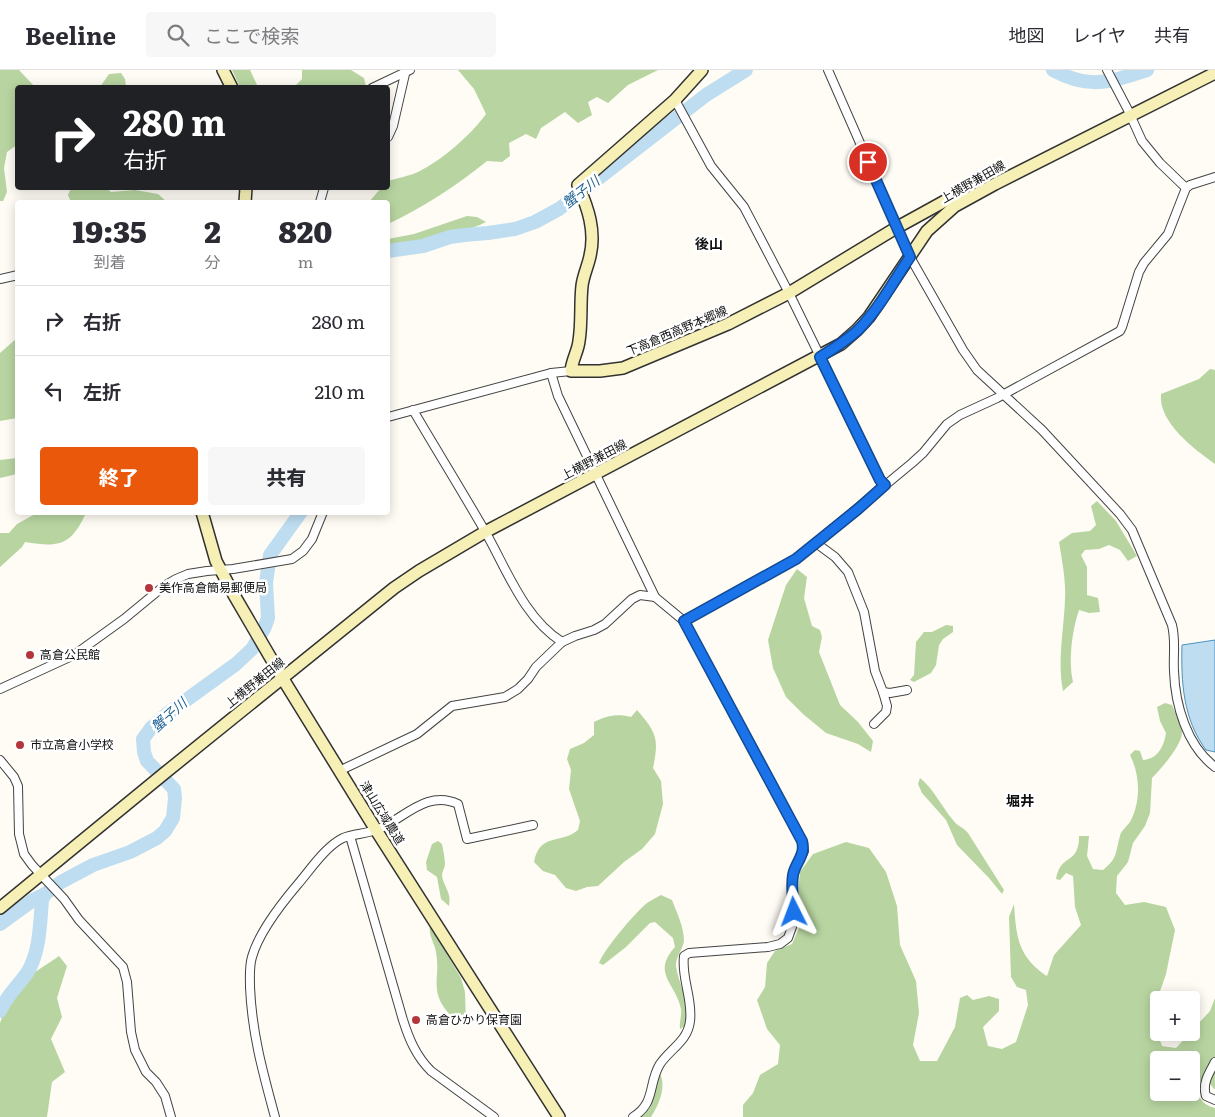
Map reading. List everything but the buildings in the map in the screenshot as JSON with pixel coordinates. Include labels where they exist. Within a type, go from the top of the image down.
[{"type":"main road","points":[[223,70],[230,85]]},
{"type":"main road","points":[[571,370],[580,338],[582,284],[591,254],[592,232],[589,211],[578,185],[678,105],[702,70]]},
{"type":"main road","name":"上横野兼田線","points":[[0,908],[394,588],[419,570],[485,532],[820,357],[841,344],[858,330],[869,317],[927,231],[955,206],[1215,73]]},
{"type":"main road","name":"下高倉西高野本郷線","points":[[571,370],[600,371],[624,368],[728,324],[789,293],[896,228],[946,202],[972,196]]},
{"type":"main road","name":"津山広域農道","points":[[203,515],[212,549],[221,570],[283,679],[376,830],[559,1117]]},
{"type":"street","points":[[828,70],[896,228],[910,257],[963,350],[977,370],[1042,430],[1120,514],[1132,530],[1175,635],[1174,672],[1183,718],[1190,737],[1198,750],[1215,767]]},
{"type":"street","points":[[379,85],[408,72]]},
{"type":"street","points":[[390,133],[408,72]]},
{"type":"street","points":[[1108,72],[1142,141],[1186,188]]},
{"type":"street","points":[[678,105],[712,166],[744,207],[789,293],[880,480],[885,485]]},
{"type":"street","points":[[684,621],[796,559],[923,453],[947,424],[1120,331],[1138,272],[1168,234],[1186,188],[1215,177]]},
{"type":"street","points":[[0,279],[15,276]]},
{"type":"street","points":[[390,416],[551,373],[571,370]]},
{"type":"street","points":[[551,373],[558,396],[655,597],[684,621],[785,807],[802,841],[804,851],[793,873],[792,927],[788,938],[780,944],[768,948],[689,953],[684,956],[684,976],[690,1020],[687,1032],[659,1065],[655,1073],[649,1100],[644,1108],[634,1117]]},
{"type":"street","points":[[413,410],[485,532],[523,602],[536,618],[562,642]]},
{"type":"street","points":[[0,689],[74,655],[124,619],[164,586],[176,579],[197,572],[274,563],[292,559],[312,539],[322,515]]},
{"type":"street","points":[[816,543],[835,557],[848,572],[867,622],[873,662],[887,706],[886,712],[874,724]]},
{"type":"street","points":[[339,771],[417,734],[452,706],[505,697],[518,689],[536,667],[562,642],[594,630],[604,624],[632,599],[640,595],[655,597]]},
{"type":"street","points":[[883,692],[890,693],[907,690]]},
{"type":"street","points":[[0,760],[14,777],[18,786],[19,834],[24,854],[58,892],[79,920],[123,968],[127,982],[131,1032],[135,1050],[146,1072],[156,1082],[165,1096],[171,1117]]},
{"type":"street","points":[[275,1117],[256,1045],[251,999],[251,960],[254,948],[285,900],[318,860],[342,839],[376,830],[423,803],[443,800],[458,804],[467,839],[533,825]]},
{"type":"street","points":[[350,836],[403,1020],[413,1047],[422,1062],[431,1070],[494,1117]]},
{"type":"street","points":[[1215,1062],[1206,1080],[1204,1090],[1206,1096],[1215,1100]]},
{"type":"green space","points":[[0,70],[19,70],[33,85],[15,85],[15,146],[7,152],[4,168],[7,192],[3,201],[0,201]]},
{"type":"green space","points":[[232,70],[250,70],[257,85],[239,85]]},
{"type":"green space","points":[[302,70],[351,70],[364,78],[366,85],[296,85],[302,79]]},
{"type":"green space","points":[[458,70],[658,70],[628,85],[608,103],[597,97],[588,102],[592,115],[578,123],[565,112],[541,128],[536,139],[526,134],[509,143],[510,156],[502,162],[487,161],[439,196],[390,223],[390,200],[371,200],[379,190],[390,190],[390,180],[418,172],[446,154],[464,139],[486,114],[474,89]]},
{"type":"green space","points":[[121,73],[125,79],[126,85],[101,85],[109,74]]},
{"type":"green space","points":[[70,190],[108,190],[111,192],[135,190],[158,194],[165,200],[70,200],[68,195]]},
{"type":"green space","points":[[467,216],[477,217],[486,222],[450,235],[390,246],[390,239],[414,234]]},
{"type":"green space","points":[[15,340],[15,418],[0,421],[0,353]]},
{"type":"green space","points":[[1210,369],[1215,370],[1215,464],[1188,443],[1171,424],[1165,415],[1161,394],[1199,379]]},
{"type":"green space","points":[[15,458],[15,474],[0,478],[0,460]]},
{"type":"green space","points":[[1097,501],[1116,521],[1137,556],[1128,561],[1120,550],[1109,545],[1099,549],[1085,550],[1081,555],[1087,567],[1087,595],[1098,598],[1100,612],[1089,613],[1079,610],[1074,627],[1072,646],[1071,665],[1073,682],[1063,691],[1061,657],[1065,592],[1064,571],[1059,542],[1072,533],[1090,531],[1096,525],[1091,506]]},
{"type":"green space","points":[[33,515],[85,515],[75,532],[63,542],[37,544],[25,542],[0,567],[0,533],[9,533],[17,524]]},
{"type":"green space","points":[[797,569],[807,577],[804,598],[812,626],[820,630],[822,637],[819,652],[840,705],[858,722],[873,741],[871,752],[858,744],[826,733],[803,714],[786,697],[773,668],[768,640],[786,585]]},
{"type":"green space","points":[[946,625],[953,626],[953,632],[943,639],[939,645],[936,665],[931,673],[914,682],[910,680],[914,675],[916,642],[924,632],[932,632]]},
{"type":"green space","points":[[1165,703],[1172,705],[1182,731],[1181,736],[1171,756],[1152,778],[1150,813],[1145,826],[1133,843],[1128,862],[1117,876],[1116,893],[1125,905],[1144,902],[1166,907],[1175,930],[1166,974],[1160,991],[1150,991],[1150,1041],[1160,1041],[1162,1046],[1176,1048],[1182,1041],[1200,1041],[1200,1022],[1210,1011],[1215,998],[1215,1089],[1210,1084],[1210,1071],[1204,1073],[1200,1084],[1200,1051],[1150,1051],[1150,1101],[1200,1101],[1200,1099],[1215,1108],[1215,1117],[743,1117],[743,1105],[753,1093],[760,1075],[778,1064],[780,1045],[767,1029],[757,1000],[765,987],[767,963],[775,951],[792,944],[800,926],[798,893],[800,872],[813,854],[846,842],[869,848],[886,872],[897,906],[900,945],[916,981],[919,1013],[913,1045],[920,1061],[937,1061],[955,1027],[960,998],[967,995],[973,1000],[989,996],[999,999],[999,1011],[983,1027],[988,1046],[1002,1049],[1016,1042],[1028,1005],[1026,990],[1017,987],[1011,977],[1009,917],[1014,904],[1020,945],[1030,961],[1047,976],[1054,955],[1081,925],[1075,907],[1073,876],[1066,873],[1060,880],[1056,879],[1058,871],[1065,861],[1076,852],[1079,836],[1089,836],[1087,856],[1093,869],[1103,870],[1114,858],[1121,834],[1131,820],[1138,796],[1136,771],[1130,755],[1135,750],[1140,751],[1143,760],[1153,757],[1159,751],[1166,733],[1160,721],[1157,707]]},
{"type":"green space","points":[[637,710],[649,725],[656,743],[653,768],[661,781],[663,804],[655,834],[642,849],[624,862],[598,886],[576,891],[566,888],[555,875],[543,871],[534,862],[541,846],[578,830],[580,821],[569,789],[571,770],[567,759],[570,749],[584,743],[594,735],[594,722],[612,716],[631,717]]},
{"type":"green space","points":[[920,778],[955,822],[968,833],[1004,890],[1002,894],[957,845],[946,820],[922,793],[918,784]]},
{"type":"green space","points":[[438,841],[442,844],[444,854],[445,865],[442,875],[450,901],[449,906],[441,899],[437,877],[427,870],[426,862],[432,844]]},
{"type":"green space","points":[[661,895],[672,900],[684,936],[676,963],[687,1010],[685,1026],[680,1029],[681,1009],[665,972],[668,956],[675,947],[673,938],[655,922],[650,923],[626,947],[603,965],[599,963],[613,940],[635,915],[647,903]]},
{"type":"green space","points":[[430,926],[461,978],[465,992],[466,1022],[462,1025],[450,1015],[439,999],[436,952],[430,933]]},
{"type":"green space","points":[[59,956],[67,966],[57,998],[62,1017],[51,1039],[65,1072],[52,1082],[47,1117],[0,1117],[0,1023],[2,1017],[16,992],[25,981],[33,973]]},
{"type":"green space","points":[[660,1074],[663,1084],[656,1108],[651,1117],[639,1117],[651,1103]]},
{"type":"water","points":[[1215,640],[1215,752],[1206,750],[1192,726],[1183,686],[1182,645]]},
{"type":"waterway","name":"蟹子川","points":[[390,251],[423,246],[450,237],[515,229],[535,222],[559,209],[706,95],[746,70]]},
{"type":"waterway","name":"蟹子川","points":[[1053,70],[1066,76],[1089,82],[1111,81],[1147,70]]},
{"type":"waterway","name":"蟹子川","points":[[0,1011],[5,1001],[27,973],[35,956],[42,900],[45,894],[61,882],[93,865],[130,852],[157,838],[165,831],[173,818],[174,789],[147,761],[143,739],[151,728],[167,714],[236,664],[252,649],[268,618],[266,583],[270,555],[299,515]]},
{"type":"waterway","points":[[0,924],[33,900],[45,894]]},
{"type":"place","name":"美作高倉簡易郵便局","points":[[149,588]]},
{"type":"place","name":"高倉公民館","points":[[30,655]]},
{"type":"place","name":"市立高倉小学校","points":[[20,745]]},
{"type":"place","name":"高倉ひかり保育園","points":[[416,1020]]},
{"type":"district","name":"後山","points":[[709,244]]},
{"type":"district","name":"堀井","points":[[1020,801]]},
{"type":"route","points":[[794,912],[793,873],[804,851],[802,841],[769,776],[684,621],[796,559],[885,485],[880,480],[820,357],[841,344],[858,330],[910,257],[868,162]]}]
